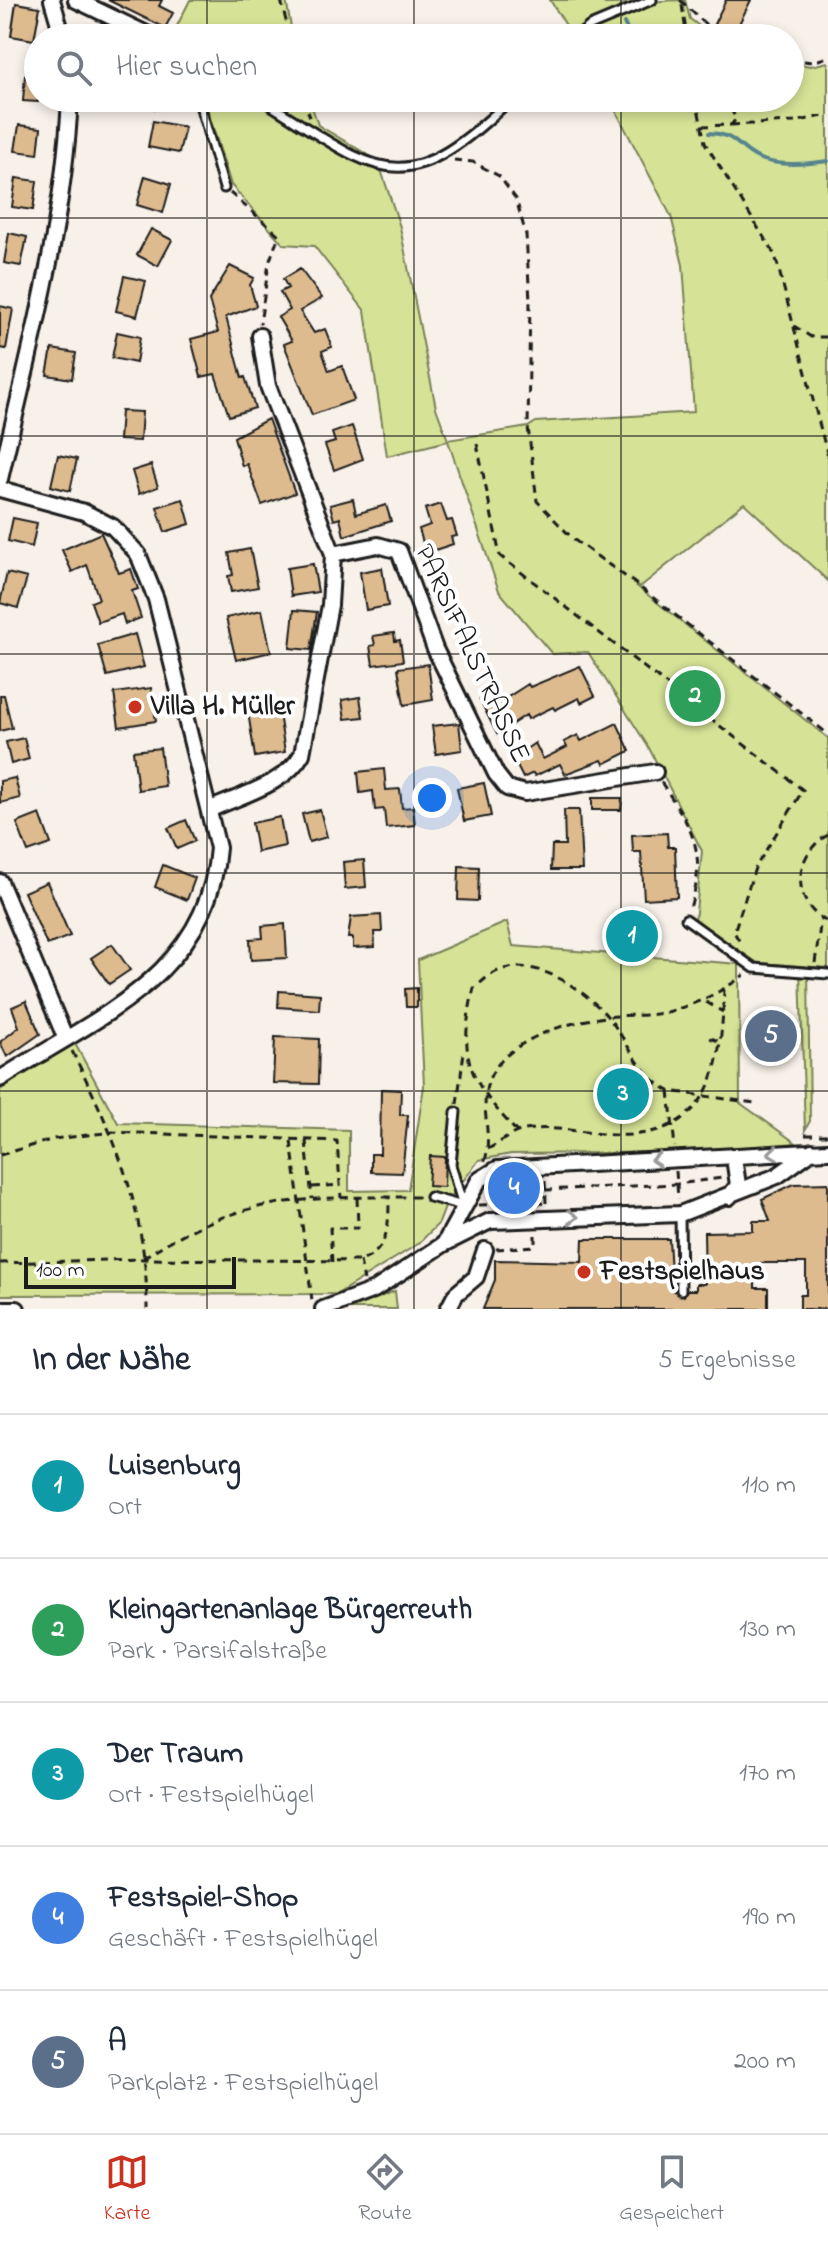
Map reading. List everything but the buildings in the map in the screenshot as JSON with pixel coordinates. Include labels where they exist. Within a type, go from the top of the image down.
[{"type":"street","points":[[52,0],[59,24]]},
{"type":"street","points":[[76,0],[126,24]]},
{"type":"street","points":[[0,479],[59,203],[69,112]]},
{"type":"street","points":[[211,809],[283,776],[295,766],[302,754],[330,605],[333,554],[268,386],[260,336]]},
{"type":"street","points":[[0,489],[84,512],[113,527],[138,554],[156,599],[211,809],[218,860],[209,893],[185,946],[154,981],[0,1079]]},
{"type":"street","name":"PARSIFALSTRASSE","points":[[333,554],[378,545],[399,551],[435,649],[496,774],[507,788],[525,793],[655,772]]},
{"type":"street","points":[[0,882],[65,1037]]},
{"type":"street","points":[[323,1309],[374,1290],[444,1244],[501,1220],[679,1207],[729,1197],[777,1176],[812,1151]]},
{"type":"street","points":[[444,1244],[479,1180],[506,1167],[828,1151]]},
{"type":"street","points":[[729,1197],[738,1185],[734,1158]]},
{"type":"street","points":[[448,1309],[456,1294],[476,1277],[485,1250]]},
{"type":"street","points":[[0,1309],[17,1309]]},
{"type":"lane","points":[[595,24],[652,0]]},
{"type":"lane","points":[[202,112],[224,188]]},
{"type":"lane","points":[[282,112],[373,167],[404,170],[439,158],[467,140],[497,112]]},
{"type":"lane","points":[[686,919],[754,968],[828,974]]},
{"type":"lane","points":[[456,1112],[451,1165],[463,1206]]},
{"type":"lane","points":[[430,1197],[463,1206]]},
{"type":"lane","points":[[679,1207],[681,1290]]},
{"type":"path","points":[[281,0],[287,24]]},
{"type":"path","points":[[680,0],[685,24]]},
{"type":"path","points":[[682,5],[704,24]]},
{"type":"path","points":[[804,61],[828,57]]},
{"type":"path","points":[[308,112],[316,133]]},
{"type":"path","points":[[698,112],[705,143],[720,172],[775,255],[828,457]]},
{"type":"path","points":[[731,125],[736,119],[732,112]]},
{"type":"path","points":[[701,126],[794,122],[828,115]]},
{"type":"path","points":[[467,140],[473,162]]},
{"type":"path","points":[[439,158],[473,162],[499,176],[516,199],[526,235],[528,427],[537,501],[573,539],[828,734]]},
{"type":"path","points":[[224,188],[279,235],[259,309],[260,336]]},
{"type":"path","points":[[794,326],[811,337],[828,337]]},
{"type":"path","points":[[477,444],[500,556],[803,790],[755,868],[734,932],[754,968],[704,1001],[638,1017],[607,1016],[535,1037],[498,1066],[483,1095],[488,1149],[479,1180]]},
{"type":"path","points":[[655,772],[700,851],[696,889],[686,919]]},
{"type":"path","points":[[828,835],[812,846],[800,876],[802,892],[809,907],[828,922]]},
{"type":"path","points":[[814,973],[821,919]]},
{"type":"path","points":[[456,1112],[474,988],[494,972],[516,967],[540,970],[564,983],[607,1016],[636,1063],[658,1085],[669,1091],[755,1103]]},
{"type":"path","points":[[488,1149],[517,1132],[567,1130],[631,1135],[672,1125],[696,1110],[722,1042],[724,990]]},
{"type":"path","points":[[704,1001],[723,1012]]},
{"type":"path","points":[[65,1037],[113,1132],[130,1181],[147,1309]]},
{"type":"path","points":[[710,1038],[722,1042]]},
{"type":"path","points":[[465,1050],[472,1076],[483,1095],[517,1132]]},
{"type":"path","points":[[627,1088],[635,1081],[658,1085]]},
{"type":"path","points":[[669,1091],[676,1159]]},
{"type":"path","points":[[0,1155],[54,1139],[113,1132],[337,1141],[341,1198]]},
{"type":"path","points":[[805,1135],[828,1135]]},
{"type":"path","points":[[291,1141],[313,1309]]},
{"type":"path","points":[[306,1141],[312,1199]]},
{"type":"path","points":[[545,1165],[546,1203]]},
{"type":"path","points":[[545,1190],[677,1184],[738,1176]]},
{"type":"path","points":[[677,1184],[679,1207]]},
{"type":"path","points":[[311,1187],[340,1185]]},
{"type":"path","points":[[0,1263],[142,1259],[360,1261],[373,1257],[381,1248],[388,1226],[389,1197]]},
{"type":"path","points":[[142,1259],[180,1233],[243,1208],[298,1199],[430,1197]]},
{"type":"path","points":[[332,1262],[330,1228],[358,1228],[357,1198]]},
{"type":"path","points":[[463,1206],[560,1203]]},
{"type":"path","points":[[485,1250],[535,1246]]},
{"type":"path","points":[[360,1261],[364,1278]]},
{"type":"green space","points":[[190,0],[286,0],[290,24],[178,24]]},
{"type":"green space","points":[[550,0],[602,0],[605,4],[615,4],[685,0],[690,19],[697,24],[565,24]]},
{"type":"green space","points":[[828,62],[828,581],[744,503],[640,587],[634,584],[828,738],[828,968],[758,963],[695,922],[702,851],[649,748],[588,652],[552,654],[499,591],[448,441],[387,456],[365,311],[314,246],[283,244],[231,185],[208,112],[314,112],[318,125],[378,161],[400,227],[436,408],[448,440],[528,427],[536,422],[694,412],[683,265],[671,216],[616,112],[804,112],[804,65]]},
{"type":"green space","points":[[507,922],[513,946],[739,964],[740,1103],[796,1143],[695,1152],[511,1154],[479,1160],[447,1202],[439,1223],[418,1244],[337,1294],[0,1295],[0,1090],[73,1040],[118,1123],[349,1130],[349,1191],[408,1190],[424,1086],[418,960]]},
{"type":"green space","points":[[800,969],[808,969],[810,1121],[805,1130]]},
{"type":"green space","points":[[395,1291],[397,1309],[349,1309],[354,1307]]},
{"type":"waterway","points":[[709,133],[726,136],[766,161],[793,164],[828,161]]},
{"type":"place","name":"Kleingartenanlage Bürgerreuth","points":[[695,696]]},
{"type":"place","name":"Villa H. Müller","points":[[135,707]]},
{"type":"place","name":"Luisenburg","points":[[632,936]]},
{"type":"place","name":"A","points":[[771,1036]]},
{"type":"place","name":"Der Traum","points":[[623,1094]]},
{"type":"place","name":"Festspiel-Shop","points":[[514,1188]]},
{"type":"place","name":"Festspielhaus","points":[[584,1272]]}]
